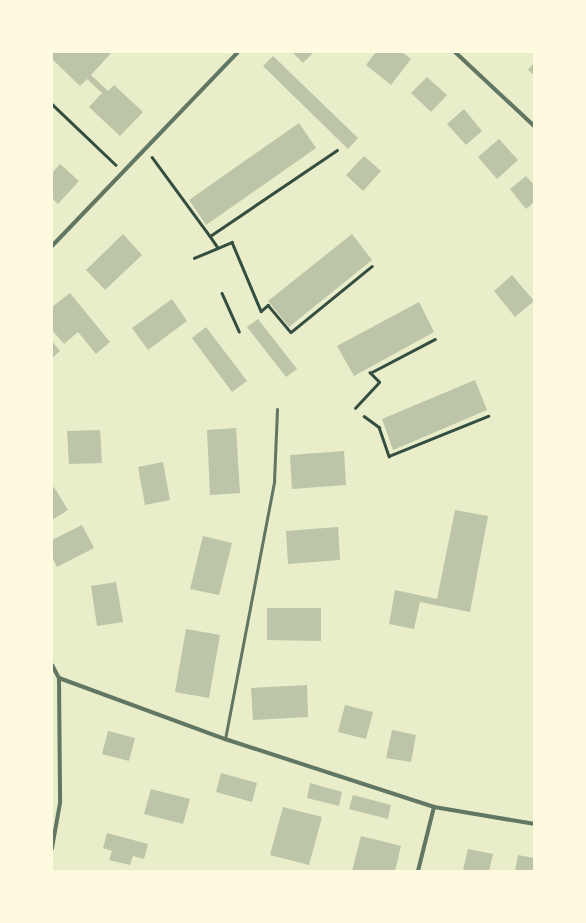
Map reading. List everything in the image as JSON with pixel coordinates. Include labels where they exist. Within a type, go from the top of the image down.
[{"type":"street","points":[[52,246],[238,52]]},
{"type":"street","points":[[455,52],[534,126]]},
{"type":"street","points":[[52,665],[59,678],[60,803],[52,848]]},
{"type":"street","points":[[59,678],[225,739],[434,807],[534,824]]},
{"type":"street","points":[[418,871],[434,807]]},
{"type":"lane","points":[[225,739],[274,481],[277,409]]},
{"type":"path","points":[[52,104],[124,172]]},
{"type":"path","points":[[146,149],[218,248]]},
{"type":"path","points":[[210,236],[337,150]]},
{"type":"path","points":[[194,258],[232,242],[261,311],[268,305],[291,332],[372,266]]},
{"type":"path","points":[[222,293],[239,331]]},
{"type":"path","points":[[355,408],[379,382],[370,373],[435,339]]},
{"type":"path","points":[[364,416],[379,427],[390,456],[488,416]]},
{"type":"building","points":[[52,52],[112,52],[91,75],[108,91],[114,85],[143,112],[120,136],[89,107],[102,93],[87,79],[80,86],[52,59]]},
{"type":"building","points":[[292,52],[314,52],[303,63]]},
{"type":"building","points":[[376,52],[402,52],[411,59],[391,85],[366,65]]},
{"type":"building","points":[[273,56],[358,138],[348,149],[263,66]]},
{"type":"building","points":[[534,63],[534,75],[528,70]]},
{"type":"building","points":[[427,77],[447,95],[431,112],[411,93]]},
{"type":"building","points":[[464,109],[482,131],[466,145],[447,124]]},
{"type":"building","points":[[299,123],[316,148],[206,225],[189,200]]},
{"type":"building","points":[[499,139],[518,160],[497,179],[478,157]]},
{"type":"building","points":[[364,156],[381,171],[363,191],[346,175]]},
{"type":"building","points":[[60,164],[79,181],[58,204],[52,198],[52,173]]},
{"type":"building","points":[[526,176],[534,185],[534,202],[526,209],[510,189]]},
{"type":"building","points":[[123,234],[142,255],[105,290],[86,270]]},
{"type":"building","points":[[352,234],[372,260],[289,327],[268,301]]},
{"type":"building","points":[[512,275],[534,301],[515,317],[494,291]]},
{"type":"building","points":[[70,293],[110,342],[96,354],[78,332],[64,344],[52,330],[52,307]]},
{"type":"building","points":[[172,299],[187,321],[148,350],[132,328]]},
{"type":"building","points":[[419,302],[434,332],[354,376],[337,346]]},
{"type":"building","points":[[258,319],[297,369],[286,377],[247,327]]},
{"type":"building","points":[[206,327],[247,381],[232,392],[192,338]]},
{"type":"building","points":[[52,341],[60,351],[52,358]]},
{"type":"building","points":[[475,380],[487,410],[393,450],[382,419]]},
{"type":"building","points":[[236,428],[240,493],[210,495],[207,430]]},
{"type":"building","points":[[100,430],[102,463],[69,464],[67,431]]},
{"type":"building","points":[[344,451],[346,485],[292,489],[290,455]]},
{"type":"building","points":[[163,462],[170,500],[145,505],[138,467]]},
{"type":"building","points":[[54,487],[68,510],[52,520],[52,488]]},
{"type":"building","points":[[455,510],[488,516],[470,612],[420,602],[414,629],[389,624],[395,590],[437,599]]},
{"type":"building","points":[[82,525],[94,548],[57,567],[52,557],[52,540]]},
{"type":"building","points":[[338,527],[340,560],[288,564],[286,531]]},
{"type":"building","points":[[203,536],[232,543],[219,595],[190,589]]},
{"type":"building","points":[[116,582],[123,622],[97,626],[91,586]]},
{"type":"building","points":[[267,608],[321,608],[321,641],[267,640]]},
{"type":"building","points":[[186,629],[220,635],[209,698],[175,692]]},
{"type":"building","points":[[307,685],[308,717],[253,720],[251,688]]},
{"type":"building","points":[[345,705],[373,712],[366,739],[338,732]]},
{"type":"building","points":[[392,730],[416,735],[411,762],[386,758]]},
{"type":"building","points":[[108,731],[135,738],[129,761],[102,754]]},
{"type":"building","points":[[221,773],[257,783],[252,802],[216,792]]},
{"type":"building","points":[[310,783],[342,792],[339,806],[307,798]]},
{"type":"building","points":[[151,789],[190,799],[183,824],[144,814]]},
{"type":"building","points":[[353,795],[391,805],[388,819],[349,809]]},
{"type":"building","points":[[283,807],[322,817],[309,865],[270,855]]},
{"type":"building","points":[[107,833],[148,844],[144,859],[133,856],[130,865],[109,860],[112,851],[103,848]]},
{"type":"building","points":[[361,836],[401,846],[395,871],[352,871]]},
{"type":"building","points":[[468,849],[493,854],[489,871],[463,870]]},
{"type":"building","points":[[518,855],[534,858],[534,871],[515,871]]}]
